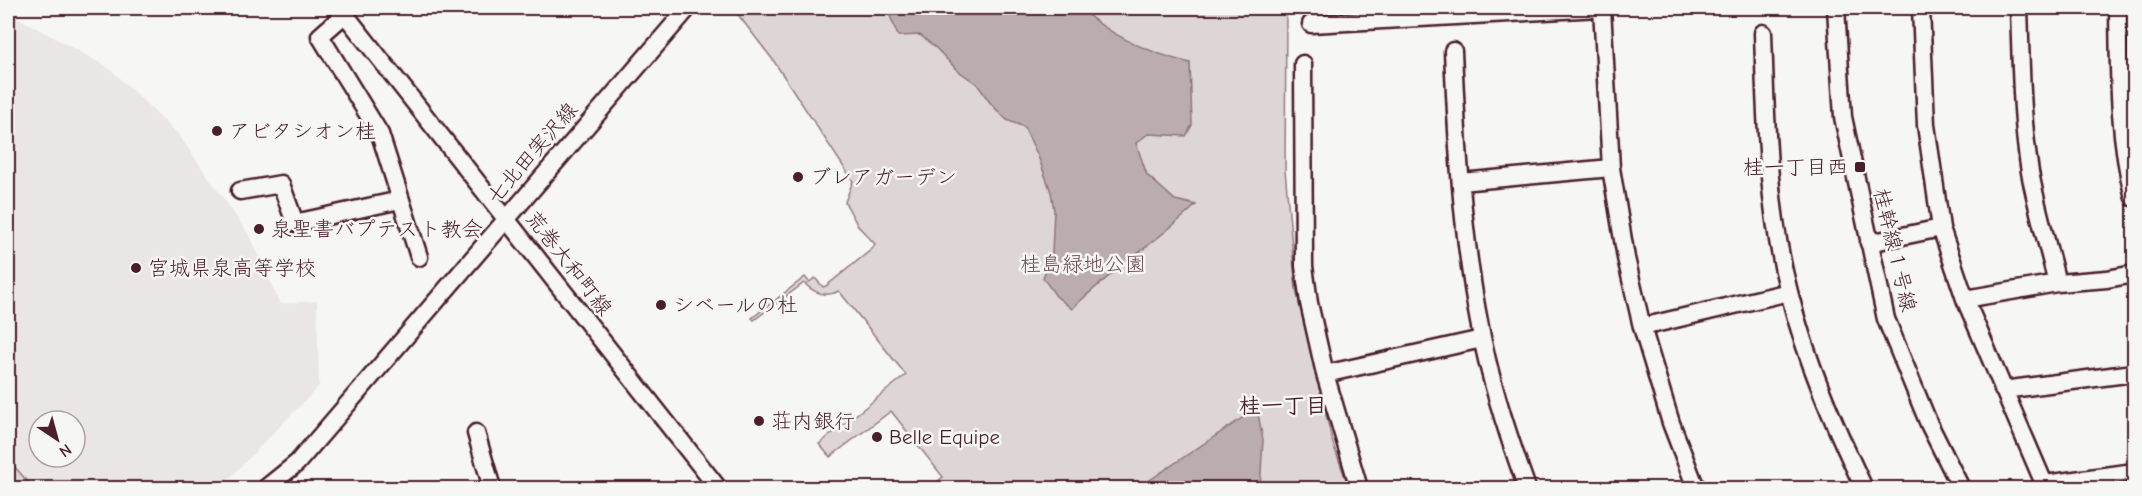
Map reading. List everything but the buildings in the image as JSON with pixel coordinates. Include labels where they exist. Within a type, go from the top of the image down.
[{"type":"street","name":"七北田実沢線","points":[[266,489],[297,463],[688,8]]},
{"type":"street","points":[[1311,24],[1601,8],[1611,168],[1626,258],[1642,327],[1671,423],[1696,489]]},
{"type":"street","name":"桂幹線１号線","points":[[1836,8],[1843,117],[1886,319],[1929,424],[1960,489]]},
{"type":"street","points":[[1921,8],[1926,125],[1941,228],[1965,299],[2045,487],[2134,472]]},
{"type":"street","points":[[2019,8],[2025,131],[2030,170],[2037,210],[2058,283]]},
{"type":"street","points":[[2118,8],[2118,57],[2124,145],[2134,198]]},
{"type":"street","points":[[2127,8],[2134,9]]},
{"type":"street","name":"荒巻大和町線","points":[[343,11],[717,489]]},
{"type":"street","points":[[343,11],[320,36],[380,134],[419,257]]},
{"type":"street","points":[[1763,33],[1767,154],[1777,233],[1789,292],[1826,404],[1864,489]]},
{"type":"street","points":[[1453,51],[1467,248],[1482,339],[1506,426],[1527,489]]},
{"type":"street","points":[[1303,64],[1304,266],[1309,303],[1325,374],[1359,489]]},
{"type":"street","points":[[1461,182],[1611,168]]},
{"type":"street","points":[[240,191],[281,184],[295,223],[400,200]]},
{"type":"street","points":[[1869,243],[1941,228]]},
{"type":"street","points":[[1965,299],[2058,283],[2134,274]]},
{"type":"street","points":[[1642,327],[1789,292]]},
{"type":"street","points":[[1325,374],[1482,339]]},
{"type":"street","points":[[2003,390],[2134,373]]},
{"type":"street","points":[[476,433],[492,489]]},
{"type":"shaded area","points":[[897,8],[1080,8],[1104,27],[1131,42],[1190,63],[1192,125],[1186,136],[1148,134],[1136,143],[1147,175],[1175,200],[1196,205],[1072,309],[1056,296],[1043,278],[1052,252],[1054,210],[1051,192],[1038,156],[1024,127],[1007,120],[991,104],[977,84],[957,70],[920,35],[898,36],[889,13]]},
{"type":"shaded area","name":"宮城県泉高等学校","points":[[15,16],[109,68],[178,134],[249,235],[280,304],[317,301],[319,386],[220,488],[8,488],[8,17]]},
{"type":"shaded area","points":[[1257,408],[1263,440],[1260,488],[1138,488]]},
{"type":"green space","name":"桂島緑地公園","points":[[733,8],[1279,8],[1286,15],[1285,170],[1296,290],[1333,444],[1349,488],[929,488],[943,477],[891,411],[830,457],[819,444],[906,375],[839,291],[829,294],[820,293],[804,283],[754,320],[752,318],[805,277],[809,282],[815,278],[823,287],[826,286],[872,249],[875,244],[858,226],[845,202],[853,181],[773,60]]},
{"type":"green space","points":[[2126,61],[2134,62],[2134,175],[2127,125]]},
{"type":"green space","points":[[8,459],[33,488],[8,488]]},
{"type":"place","name":"アビタシオン桂","points":[[217,131]]},
{"type":"place","name":"桂一丁目西","points":[[1860,167]]},
{"type":"place","name":"ブレアガーデン","points":[[798,177]]},
{"type":"place","name":"泉聖書バプテスト教会","points":[[259,229]]},
{"type":"place","name":"宮城県泉高等学校","points":[[136,268]]},
{"type":"place","name":"シベールの杜","points":[[661,305]]},
{"type":"place","name":"荘内銀行","points":[[759,421]]},
{"type":"place","name":"Belle Equipe","points":[[877,437]]},
{"type":"district","name":"桂一丁目","points":[[1283,405]]}]
